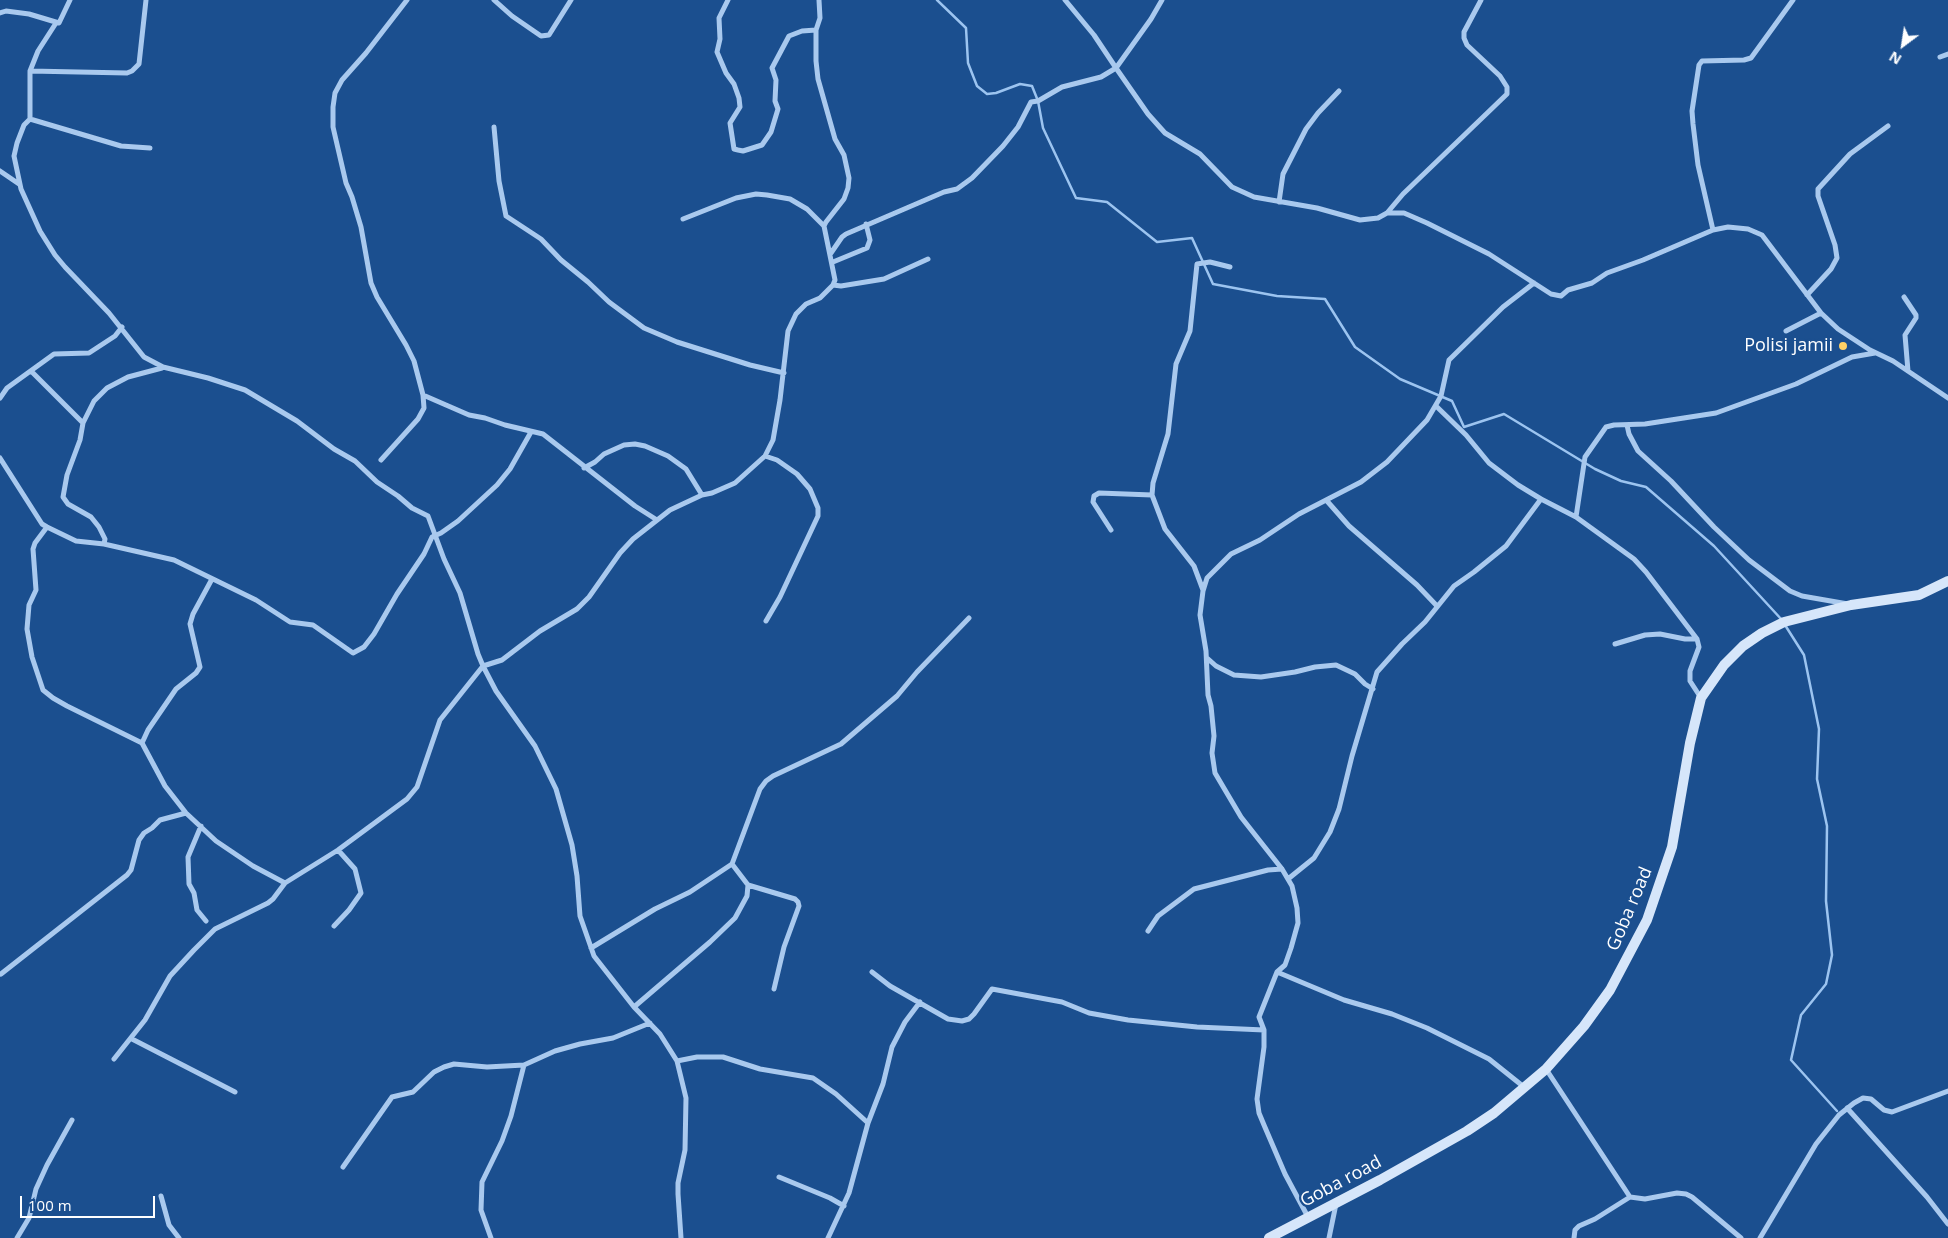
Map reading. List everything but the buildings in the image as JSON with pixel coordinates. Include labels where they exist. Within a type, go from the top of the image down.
[{"type":"main road","name":"Goba road","points":[[1269,1238],[1467,1131],[1494,1113],[1546,1069],[1584,1026],[1610,990],[1647,920],[1672,847],[1690,743],[1700,698],[1724,665],[1744,646],[1762,633],[1790,620],[1850,605],[1919,595],[1948,581]]},
{"type":"street","points":[[70,0],[62,20],[56,23],[38,51],[30,71],[30,119],[24,125],[14,156],[19,184],[40,231],[55,255],[122,327],[144,357],[163,367],[208,378],[245,390],[297,420],[334,449],[355,461],[383,487],[398,496],[412,508],[428,516],[460,593],[482,666],[496,691],[535,746],[556,789],[572,845],[580,916],[594,956],[634,1007],[660,1034],[677,1061],[686,1098],[685,1150],[678,1183],[681,1238]]},
{"type":"street","points":[[30,71],[132,72],[139,64],[146,0]]},
{"type":"street","points":[[381,460],[418,420],[424,408],[423,395],[414,361],[371,283],[364,256],[361,227],[346,182],[333,127],[335,93],[342,80],[366,53],[407,0]]},
{"type":"street","points":[[494,0],[512,16],[541,36],[549,35],[571,0]]},
{"type":"street","points":[[728,0],[720,18],[720,38],[717,52],[726,73],[734,84],[739,98],[740,107],[730,123],[734,148],[738,150],[743,151],[762,145],[771,132],[778,109],[775,101],[776,80],[772,68],[789,36],[802,31],[816,30]]},
{"type":"street","points":[[819,0],[820,18],[816,30],[818,79],[827,116],[835,139],[844,155],[849,178],[844,199],[824,226]]},
{"type":"street","points":[[1065,0],[1094,35],[1148,114],[1165,133],[1200,154],[1232,187],[1254,197],[1318,208],[1360,220],[1378,218],[1387,213],[1403,194],[1507,94],[1507,87],[1500,76],[1466,45],[1464,38],[1464,32],[1481,0]]},
{"type":"street","points":[[831,253],[842,237],[866,224],[924,202],[944,192],[958,189],[972,178],[1003,146],[1018,127],[1031,102],[1038,101],[1062,88],[1101,77],[1116,68],[1151,19],[1162,0]]},
{"type":"street","points":[[1713,230],[1698,165],[1693,124],[1692,111],[1699,65],[1702,61],[1744,60],[1751,58],[1793,0]]},
{"type":"street","points":[[0,13],[29,14],[56,23]]},
{"type":"street","points":[[1940,57],[1948,54]]},
{"type":"street","points":[[1279,202],[1283,174],[1302,137],[1318,113],[1339,91]]},
{"type":"street","points":[[30,119],[121,146],[150,148]]},
{"type":"street","points":[[1807,295],[1831,269],[1837,258],[1818,196],[1818,189],[1821,183],[1850,154],[1888,126]]},
{"type":"street","points":[[494,127],[499,181],[506,216],[541,239],[560,260],[588,282],[609,302],[644,328],[672,341],[750,365],[784,373]]},
{"type":"street","points":[[0,171],[19,184]]},
{"type":"street","points":[[114,1059],[132,1039],[145,1020],[170,976],[215,929],[274,900],[285,883],[338,850],[407,799],[417,787],[440,720],[482,666],[502,660],[540,631],[577,609],[589,597],[620,553],[633,539],[670,510],[702,495],[712,493],[735,483],[766,456],[773,440],[784,373],[787,338],[796,314],[806,304],[820,298],[833,285],[835,280],[833,262],[824,226],[807,209],[790,199],[756,194],[736,198],[683,219]]},
{"type":"street","points":[[1387,213],[1404,214],[1427,223],[1489,254],[1551,294],[1560,296],[1568,290],[1592,283],[1607,273],[1713,230],[1736,227],[1748,229],[1762,235],[1807,295],[1838,329],[1856,342],[1908,371],[1948,398]]},
{"type":"street","points":[[833,262],[867,248],[870,240],[866,224]]},
{"type":"street","points":[[833,285],[841,286],[884,279],[928,259]]},
{"type":"street","points":[[1203,590],[1194,566],[1165,529],[1152,495],[1153,482],[1168,434],[1176,364],[1190,330],[1197,264],[1210,262],[1230,267]]},
{"type":"street","points":[[1308,1218],[1285,1174],[1259,1113],[1257,1099],[1264,1058],[1264,1030],[1259,1017],[1277,972],[1285,964],[1298,924],[1297,908],[1292,886],[1282,869],[1241,817],[1215,773],[1212,753],[1214,736],[1208,695],[1207,658],[1200,615],[1203,590],[1207,578],[1231,554],[1260,540],[1299,514],[1360,482],[1387,462],[1427,420],[1442,396],[1448,360],[1503,307],[1534,283]]},
{"type":"street","points":[[1904,297],[1916,315],[1905,335],[1908,371]]},
{"type":"street","points":[[1786,331],[1821,312]]},
{"type":"street","points":[[0,398],[7,388],[54,354],[89,353],[115,336],[122,327]]},
{"type":"street","points":[[1576,516],[1585,457],[1606,427],[1681,420],[1716,413],[1796,384],[1852,358],[1876,353]]},
{"type":"street","points":[[104,544],[105,539],[91,517],[68,504],[63,497],[80,440],[83,423],[94,401],[106,388],[128,377],[163,367]]},
{"type":"street","points":[[31,371],[83,423]]},
{"type":"street","points":[[423,395],[470,415],[543,434],[584,468],[601,478],[635,506],[657,520]]},
{"type":"street","points":[[1436,406],[1466,435],[1489,463],[1518,485],[1576,516],[1634,559],[1646,572],[1697,639],[1699,647],[1690,671],[1690,682],[1700,698]]},
{"type":"street","points":[[1628,425],[1629,434],[1638,452],[1671,481],[1714,527],[1749,560],[1790,591],[1802,596],[1850,605]]},
{"type":"street","points":[[0,458],[42,524],[47,527],[76,542],[104,544],[174,560],[192,567],[256,600],[290,622],[313,625],[353,653],[364,647],[374,634],[397,594],[424,554],[432,537],[458,521],[498,485],[510,469],[531,432]]},
{"type":"street","points":[[584,468],[604,454],[624,445],[645,446],[668,456],[686,469],[702,495]]},
{"type":"street","points":[[766,456],[777,460],[797,474],[810,489],[818,508],[818,516],[813,528],[766,621]]},
{"type":"street","points":[[1112,530],[1093,502],[1094,496],[1098,493],[1152,495]]},
{"type":"street","points":[[1288,879],[1314,858],[1330,832],[1339,809],[1352,756],[1377,672],[1425,622],[1454,586],[1506,546],[1541,498]]},
{"type":"street","points":[[1327,501],[1349,526],[1417,585],[1437,606]]},
{"type":"street","points":[[47,527],[35,543],[33,549],[36,590],[29,605],[27,629],[32,658],[42,690],[67,706],[142,743],[165,786],[186,813],[216,841],[253,866],[285,883]]},
{"type":"street","points":[[142,743],[148,730],[176,689],[196,673],[200,667],[190,624],[193,614],[212,579]]},
{"type":"street","points":[[591,948],[654,909],[690,892],[732,864],[760,789],[766,782],[773,776],[841,744],[897,696],[917,672],[969,618]]},
{"type":"street","points":[[1614,644],[1645,635],[1660,634],[1685,639],[1697,639]]},
{"type":"street","points":[[1207,658],[1216,666],[1234,675],[1261,677],[1314,667],[1336,665],[1355,674],[1373,689]]},
{"type":"street","points":[[1,974],[127,875],[131,870],[139,840],[160,820],[186,813]]},
{"type":"street","points":[[201,826],[188,858],[188,884],[194,893],[197,910],[206,921]]},
{"type":"street","points":[[334,926],[361,893],[355,869],[338,850]]},
{"type":"street","points":[[732,864],[748,885],[795,899],[798,902],[799,906],[784,947],[774,989]]},
{"type":"street","points":[[1148,930],[1158,916],[1194,889],[1268,870],[1282,869]]},
{"type":"street","points":[[634,1007],[735,918],[747,896],[748,885]]},
{"type":"street","points":[[872,972],[890,986],[948,1018],[962,1021],[969,1020],[992,989],[1062,1002],[1089,1013],[1128,1020],[1197,1027],[1264,1030]]},
{"type":"street","points":[[1277,972],[1344,1000],[1392,1014],[1427,1028],[1489,1059],[1525,1088]]},
{"type":"street","points":[[828,1238],[849,1194],[868,1124],[879,1097],[892,1047],[905,1022],[920,1002]]},
{"type":"street","points":[[342,1167],[392,1097],[413,1092],[434,1072],[454,1064],[487,1067],[524,1065],[555,1051],[613,1038],[650,1023]]},
{"type":"street","points":[[132,1039],[235,1092]]},
{"type":"street","points":[[677,1061],[697,1057],[723,1057],[760,1069],[813,1078],[836,1094],[868,1124]]},
{"type":"street","points":[[491,1238],[481,1210],[482,1182],[502,1141],[511,1116],[524,1065]]},
{"type":"street","points":[[1546,1069],[1630,1197]]},
{"type":"street","points":[[1760,1238],[1816,1144],[1832,1122],[1848,1108],[1859,1100],[1869,1098],[1884,1110],[1892,1112],[1948,1091]]},
{"type":"street","points":[[1848,1108],[1927,1197],[1948,1224]]},
{"type":"street","points":[[17,1238],[29,1218],[36,1190],[47,1165],[72,1120]]},
{"type":"street","points":[[779,1177],[830,1198],[844,1206]]},
{"type":"street","points":[[1574,1238],[1575,1230],[1579,1226],[1630,1197],[1645,1199],[1677,1193],[1692,1197],[1741,1238]]},
{"type":"street","points":[[161,1196],[169,1225],[178,1238]]},
{"type":"street","points":[[1329,1238],[1336,1203]]},
{"type":"waterway","points":[[937,0],[966,28],[968,63],[977,86],[987,94],[996,93],[1020,84],[1032,86],[1038,101],[1043,128],[1076,198],[1107,202],[1157,242],[1192,238],[1213,284],[1277,296],[1325,299],[1355,347],[1400,379],[1452,401],[1464,427],[1504,414],[1595,469],[1621,481],[1646,487],[1714,546],[1782,620]]},
{"type":"waterway","points":[[1785,625],[1804,655],[1819,729],[1817,779],[1827,826],[1826,901],[1832,955],[1826,984],[1801,1015],[1791,1060],[1837,1111]]},
{"type":"place","name":"Polisi jamii","points":[[1843,346]]}]
